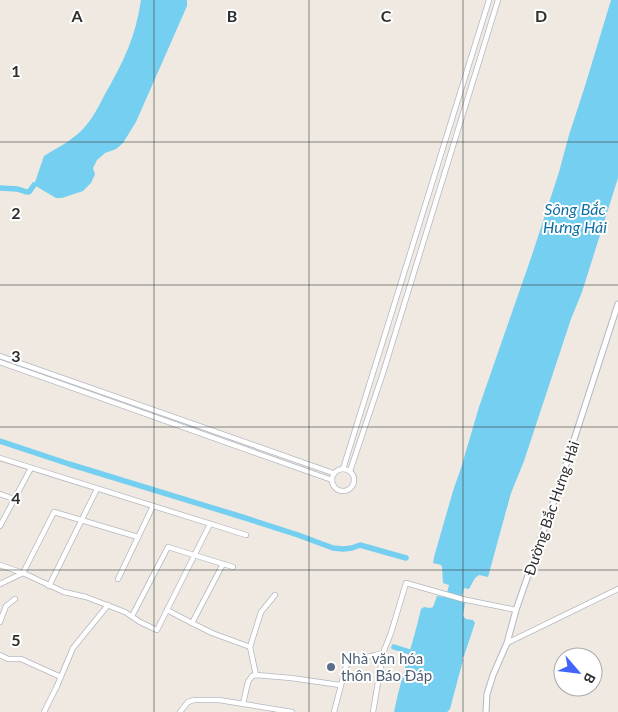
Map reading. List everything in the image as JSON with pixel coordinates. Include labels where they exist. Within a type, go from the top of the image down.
[{"type":"street","points":[[343,468],[489,0]]},
{"type":"street","points":[[350,471],[383,373],[498,0]]},
{"type":"street","points":[[452,119],[460,122]]},
{"type":"street","points":[[398,289],[407,292]]},
{"type":"street","name":"Đường Bắc Hưng Hải","points":[[486,712],[487,694],[492,675],[507,642],[618,304]]},
{"type":"street","points":[[0,356],[334,473]]},
{"type":"street","points":[[0,362],[332,480]]},
{"type":"street","points":[[15,368],[18,362]]},
{"type":"street","points":[[177,425],[179,419]]},
{"type":"street","points":[[0,458],[246,535]]},
{"type":"street","points":[[0,526],[31,468]]},
{"type":"street","points":[[343,468],[350,471],[354,481],[352,484],[347,490],[337,489],[332,483],[334,473],[343,468]]},
{"type":"street","points":[[49,586],[97,489]]},
{"type":"street","points":[[0,494],[14,499]]},
{"type":"street","points":[[118,580],[154,506]]},
{"type":"street","points":[[0,584],[22,573],[54,512],[138,537]]},
{"type":"street","points":[[0,565],[64,592],[108,605],[158,630],[210,524]]},
{"type":"street","points":[[132,616],[168,547],[233,567]]},
{"type":"street","points":[[192,623],[223,564]]},
{"type":"street","points":[[373,712],[383,653],[406,583],[462,599],[516,610]]},
{"type":"street","points":[[507,642],[618,589]]},
{"type":"street","points":[[256,675],[250,647],[261,612],[275,595]]},
{"type":"street","points":[[0,622],[6,606],[15,600]]},
{"type":"street","points":[[44,712],[73,648],[108,605]]},
{"type":"street","points":[[167,610],[212,633],[250,647]]},
{"type":"street","points":[[334,712],[340,685],[349,662],[383,653]]},
{"type":"street","points":[[0,655],[8,659],[21,659],[61,677]]},
{"type":"street","points":[[243,704],[248,682],[252,676],[256,675],[340,685]]},
{"type":"street","points":[[180,712],[188,702],[194,700],[219,700],[292,712]]},
{"type":"water","points":[[141,0],[187,0],[187,6],[136,122],[123,143],[97,160],[93,168],[95,174],[91,183],[83,191],[62,198],[56,198],[34,185],[44,156],[78,134],[95,113],[128,49],[136,26]]},
{"type":"water","name":"Sông Bắc Hưng Hải","points":[[611,0],[618,0],[618,178],[582,292],[571,319],[524,461],[511,493],[488,577],[479,575],[475,578],[469,589],[464,588],[461,602],[465,603],[463,616],[466,619],[473,620],[475,623],[462,658],[450,709],[447,712],[394,712],[421,609],[433,607],[437,596],[446,597],[449,585],[443,583],[442,567],[433,563],[434,557],[479,407],[559,172]]},
{"type":"waterway","points":[[0,188],[29,192],[34,185]]},
{"type":"waterway","points":[[0,441],[239,516],[333,548],[343,549],[360,545],[406,558]]},
{"type":"waterway","points":[[394,647],[416,654]]},
{"type":"place","name":"Nhà văn hóa thôn Báo Đáp","points":[[331,667]]}]
